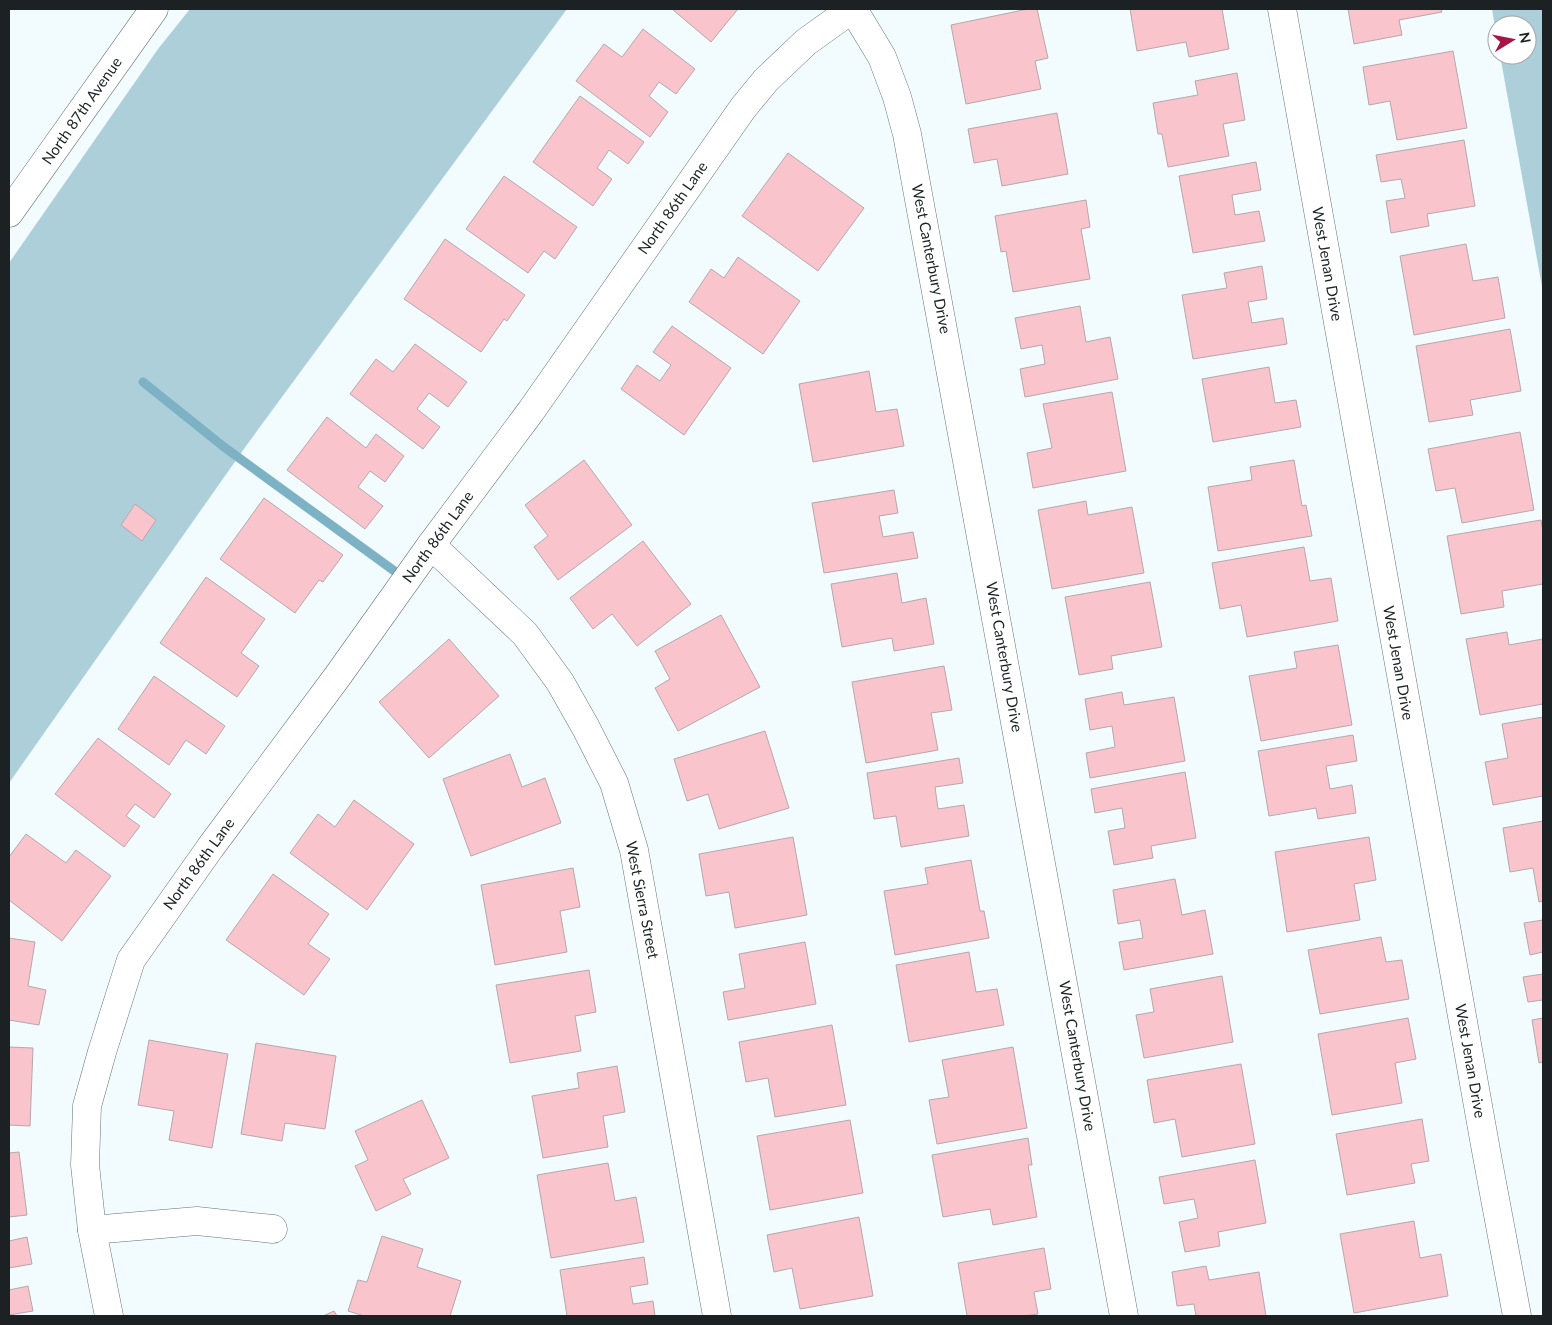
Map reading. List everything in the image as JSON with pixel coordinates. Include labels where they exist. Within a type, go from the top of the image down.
[{"type":"street","name":"North 87th Avenue","points":[[9,213],[154,9]]},
{"type":"street","name":"North 86th Lane","points":[[109,1316],[92,1230],[85,1165],[87,1106],[131,960],[210,848],[337,677],[430,545],[532,411],[743,108],[766,80],[806,42],[852,9]]},
{"type":"street","name":"West Canterbury Drive","points":[[852,9],[882,57],[897,97],[907,134],[1124,1316]]},
{"type":"street","name":"West Jenan Drive","points":[[1282,9],[1517,1316]]},
{"type":"street","name":"West Sierra Street","points":[[430,545],[525,634],[560,682],[614,784],[634,850],[717,1316]]},
{"type":"street","points":[[92,1230],[197,1221],[273,1229]]},
{"type":"shaded area","points":[[190,9],[567,9],[246,446],[9,783],[9,263],[158,49]]},
{"type":"shaded area","points":[[1492,9],[1543,9],[1543,292],[1502,65],[1537,65],[1537,15],[1493,15]]},
{"type":"building","points":[[672,9],[738,9],[711,42]]},
{"type":"building","points":[[1028,9],[1037,9],[1048,58],[1035,61],[1041,89],[966,104],[951,25]]},
{"type":"building","points":[[1130,9],[1222,9],[1229,49],[1189,57],[1186,42],[1137,51]]},
{"type":"building","points":[[1348,9],[1441,9],[1442,12],[1399,20],[1402,35],[1354,44]]},
{"type":"building","points":[[643,29],[695,69],[676,94],[659,82],[649,96],[668,112],[650,137],[576,81],[604,44],[622,57]]},
{"type":"building","points":[[1453,51],[1467,128],[1397,140],[1390,101],[1369,105],[1363,67]]},
{"type":"building","points":[[1237,73],[1245,120],[1223,124],[1229,156],[1168,167],[1162,134],[1158,134],[1153,103],[1198,95],[1195,81]]},
{"type":"building","points":[[580,96],[644,142],[628,164],[609,150],[597,168],[612,179],[593,206],[533,162]]},
{"type":"building","points":[[1057,113],[1068,174],[1002,186],[997,159],[974,163],[968,129]]},
{"type":"building","points":[[1464,140],[1475,206],[1427,214],[1429,226],[1391,233],[1386,201],[1405,198],[1401,179],[1381,182],[1376,155]]},
{"type":"building","points":[[788,153],[864,208],[818,271],[742,216]]},
{"type":"building","points":[[1256,162],[1261,190],[1232,195],[1235,215],[1259,211],[1265,241],[1193,253],[1179,176]]},
{"type":"building","points":[[504,176],[577,227],[555,259],[544,251],[528,273],[466,229]]},
{"type":"building","points":[[1086,200],[1090,227],[1081,229],[1090,279],[1013,292],[1006,251],[1001,252],[995,216]]},
{"type":"building","points":[[445,239],[525,295],[507,321],[504,319],[481,352],[404,299]]},
{"type":"building","points":[[1466,244],[1473,281],[1498,277],[1505,318],[1414,335],[1400,256]]},
{"type":"building","points":[[738,257],[800,301],[763,354],[689,302],[711,269],[724,278]]},
{"type":"building","points":[[1262,266],[1267,299],[1248,302],[1252,323],[1283,318],[1287,344],[1193,359],[1182,295],[1227,288],[1224,273]]},
{"type":"building","points":[[1080,306],[1086,342],[1110,337],[1118,379],[1025,397],[1020,369],[1045,364],[1042,345],[1021,349],[1015,318]]},
{"type":"building","points":[[672,326],[731,368],[684,435],[621,389],[637,365],[660,381],[671,365],[653,352]]},
{"type":"building","points":[[1510,329],[1521,391],[1470,400],[1473,415],[1429,422],[1416,346]]},
{"type":"building","points":[[415,344],[467,382],[448,407],[429,393],[417,409],[440,427],[423,449],[350,394],[376,359],[393,372]]},
{"type":"building","points":[[1269,367],[1275,403],[1296,400],[1301,427],[1213,442],[1202,379]]},
{"type":"building","points":[[869,371],[876,412],[897,409],[904,446],[813,462],[799,384]]},
{"type":"building","points":[[1112,392],[1126,471],[1033,488],[1027,453],[1052,448],[1043,404]]},
{"type":"building","points":[[327,417],[366,448],[376,434],[404,456],[385,482],[370,471],[358,487],[383,506],[365,529],[287,470]]},
{"type":"building","points":[[1520,432],[1534,510],[1462,523],[1455,488],[1436,491],[1428,449]]},
{"type":"building","points":[[584,460],[632,525],[558,580],[534,547],[548,536],[525,505]]},
{"type":"building","points":[[1294,460],[1302,506],[1306,505],[1312,536],[1218,551],[1208,487],[1252,480],[1250,467]]},
{"type":"building","points":[[894,490],[898,513],[879,516],[883,537],[913,532],[918,558],[824,573],[812,503]]},
{"type":"building","points":[[264,498],[343,555],[323,582],[319,580],[295,613],[220,559]]},
{"type":"building","points":[[1086,501],[1088,515],[1132,507],[1144,573],[1052,589],[1038,510]]},
{"type":"building","points":[[135,504],[156,520],[142,541],[121,525]]},
{"type":"building","points":[[1541,520],[1543,532],[1543,584],[1502,591],[1504,607],[1461,614],[1447,536]]},
{"type":"building","points":[[643,541],[691,604],[637,646],[612,614],[593,629],[570,598]]},
{"type":"building","points":[[1304,547],[1310,581],[1331,578],[1338,621],[1247,637],[1241,605],[1220,609],[1212,563]]},
{"type":"building","points":[[897,573],[902,603],[926,598],[934,644],[894,651],[892,638],[842,647],[831,584]]},
{"type":"building","points":[[206,577],[265,619],[241,653],[259,666],[237,697],[160,643]]},
{"type":"building","points":[[1150,582],[1162,647],[1111,656],[1113,669],[1079,675],[1065,597]]},
{"type":"building","points":[[721,615],[760,687],[678,731],[655,688],[670,679],[655,651]]},
{"type":"building","points":[[1507,632],[1509,645],[1543,639],[1543,704],[1480,715],[1466,639]]},
{"type":"building","points":[[449,639],[499,696],[429,758],[379,702]]},
{"type":"building","points":[[1338,645],[1352,725],[1261,741],[1249,676],[1297,668],[1294,652]]},
{"type":"building","points":[[944,666],[952,710],[931,713],[938,750],[866,763],[852,682]]},
{"type":"building","points":[[154,676],[225,726],[206,754],[186,740],[169,765],[118,729]]},
{"type":"building","points":[[1122,692],[1124,705],[1174,697],[1185,761],[1090,778],[1086,753],[1115,747],[1112,726],[1090,730],[1085,699]]},
{"type":"building","points":[[1543,717],[1543,796],[1493,805],[1485,762],[1508,758],[1502,724]]},
{"type":"building","points":[[765,731],[789,808],[719,829],[708,794],[687,801],[674,759]]},
{"type":"building","points":[[1353,735],[1357,761],[1326,766],[1330,789],[1352,785],[1356,813],[1318,819],[1316,808],[1269,816],[1258,751]]},
{"type":"building","points":[[98,738],[171,794],[154,818],[135,804],[126,816],[140,826],[124,847],[55,794]]},
{"type":"building","points":[[510,754],[522,787],[545,778],[561,823],[471,856],[443,779]]},
{"type":"building","points":[[959,758],[963,783],[935,787],[938,809],[964,805],[969,836],[901,847],[896,816],[874,819],[867,773]]},
{"type":"building","points":[[1185,772],[1196,838],[1151,846],[1153,858],[1114,865],[1108,831],[1125,828],[1122,808],[1095,813],[1091,789]]},
{"type":"building","points":[[354,800],[414,844],[367,910],[290,853],[318,814],[335,827]]},
{"type":"building","points":[[1543,821],[1543,901],[1539,902],[1533,868],[1510,872],[1503,828]]},
{"type":"building","points":[[26,834],[66,863],[76,850],[111,876],[62,941],[9,900],[9,857]]},
{"type":"building","points":[[793,837],[807,915],[735,928],[729,892],[706,896],[699,854]]},
{"type":"building","points":[[1369,837],[1376,880],[1354,884],[1360,920],[1287,932],[1275,852]]},
{"type":"building","points":[[971,860],[980,911],[984,911],[989,938],[895,955],[884,891],[928,884],[925,868]]},
{"type":"building","points":[[573,868],[580,907],[560,911],[567,952],[495,965],[481,885]]},
{"type":"building","points":[[273,874],[329,914],[308,944],[330,959],[304,995],[226,940]]},
{"type":"building","points":[[1175,879],[1182,915],[1205,910],[1213,954],[1124,970],[1119,942],[1143,938],[1140,920],[1118,924],[1113,890]]},
{"type":"building","points":[[1543,920],[1543,952],[1530,955],[1524,923]]},
{"type":"building","points":[[1381,937],[1386,962],[1402,960],[1409,999],[1320,1014],[1308,950]]},
{"type":"building","points":[[9,938],[35,942],[28,986],[46,990],[39,1025],[9,1020]]},
{"type":"building","points":[[805,942],[816,1004],[728,1020],[723,992],[745,988],[739,954]]},
{"type":"building","points":[[969,952],[976,992],[997,989],[1004,1025],[909,1042],[896,965]]},
{"type":"building","points":[[589,970],[596,1012],[575,1016],[581,1051],[510,1063],[496,985]]},
{"type":"building","points":[[1543,974],[1543,1000],[1528,1002],[1523,977]]},
{"type":"building","points":[[1222,976],[1233,1042],[1144,1058],[1136,1015],[1154,1012],[1150,989]]},
{"type":"building","points":[[1408,1018],[1416,1059],[1395,1063],[1402,1103],[1332,1115],[1318,1034]]},
{"type":"building","points":[[1543,1018],[1543,1062],[1539,1063],[1532,1020]]},
{"type":"building","points":[[832,1025],[846,1105],[775,1117],[768,1078],[746,1082],[739,1042]]},
{"type":"building","points":[[149,1040],[228,1054],[212,1148],[169,1140],[174,1111],[138,1105]]},
{"type":"building","points":[[256,1043],[336,1056],[325,1129],[285,1123],[282,1141],[241,1134]]},
{"type":"building","points":[[9,1047],[33,1048],[30,1126],[9,1125]]},
{"type":"building","points":[[1013,1047],[1027,1128],[937,1144],[929,1100],[949,1097],[942,1060]]},
{"type":"building","points":[[1241,1064],[1255,1144],[1182,1157],[1175,1119],[1154,1123],[1147,1080]]},
{"type":"building","points":[[617,1066],[625,1112],[603,1116],[608,1147],[543,1158],[532,1096],[579,1088],[577,1073]]},
{"type":"building","points":[[422,1100],[449,1158],[403,1179],[411,1194],[376,1211],[355,1166],[368,1160],[355,1131]]},
{"type":"building","points":[[1422,1119],[1429,1161],[1411,1164],[1415,1183],[1347,1195],[1336,1134]]},
{"type":"building","points":[[850,1120],[863,1193],[770,1210],[757,1136]]},
{"type":"building","points":[[1028,1138],[1032,1165],[1028,1165],[1037,1217],[993,1225],[990,1209],[943,1217],[932,1155]]},
{"type":"building","points":[[19,1152],[27,1215],[9,1217],[9,1153]]},
{"type":"building","points":[[1255,1160],[1266,1223],[1218,1232],[1220,1246],[1185,1252],[1179,1222],[1198,1218],[1194,1199],[1164,1204],[1159,1177]]},
{"type":"building","points":[[608,1163],[615,1201],[636,1197],[644,1242],[551,1258],[537,1175]]},
{"type":"building","points":[[859,1217],[873,1296],[800,1309],[792,1268],[774,1272],[767,1235]]},
{"type":"building","points":[[1414,1221],[1420,1258],[1441,1254],[1448,1296],[1354,1313],[1340,1234]]},
{"type":"building","points":[[382,1236],[423,1249],[417,1267],[461,1281],[450,1316],[364,1316],[348,1311],[358,1280],[367,1282]]},
{"type":"building","points":[[27,1237],[32,1264],[9,1268],[9,1241]]},
{"type":"building","points":[[1044,1248],[1051,1289],[1034,1292],[1038,1314],[1023,1316],[967,1316],[958,1263]]},
{"type":"building","points":[[644,1257],[648,1284],[630,1287],[633,1304],[653,1301],[655,1316],[567,1316],[560,1270]]},
{"type":"building","points":[[1206,1266],[1209,1280],[1259,1272],[1266,1316],[1196,1316],[1194,1304],[1177,1306],[1172,1272]]},
{"type":"building","points":[[28,1286],[33,1311],[9,1315],[9,1290]]},
{"type":"building","points":[[334,1311],[337,1316],[323,1316]]},
{"type":"waterway","points":[[143,382],[224,447],[404,578]]}]
